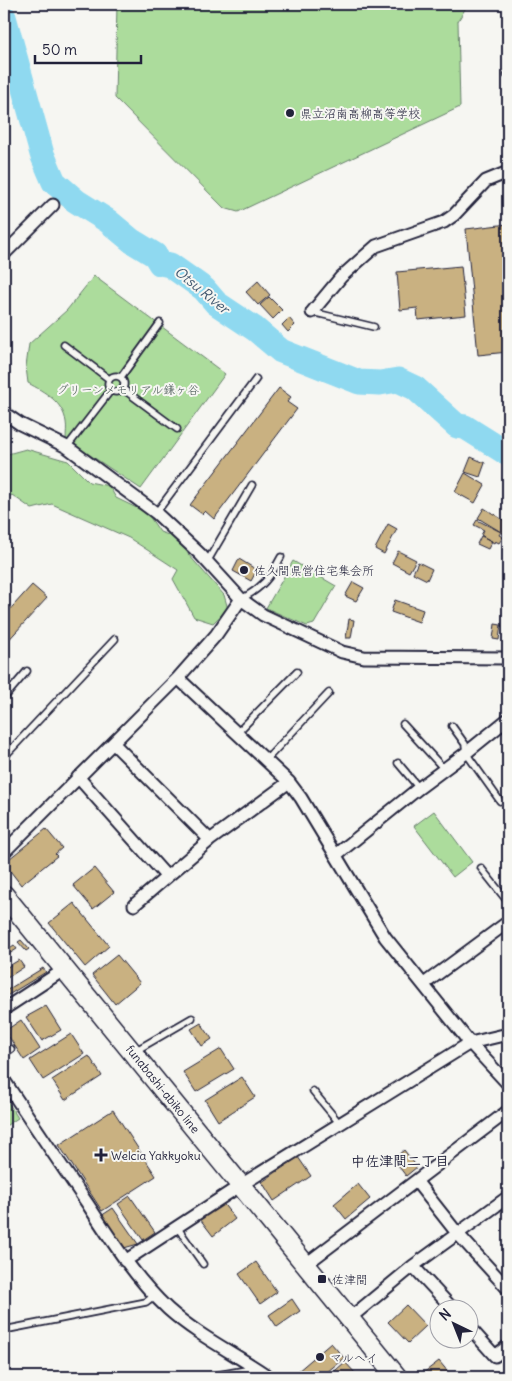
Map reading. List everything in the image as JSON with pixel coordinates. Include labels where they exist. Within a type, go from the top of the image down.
[{"type":"main road","name":"funabashi-abiko line","points":[[4,895],[397,1377]]},
{"type":"street","points":[[312,312],[341,277],[376,246],[444,222],[454,215],[486,181],[508,172]]},
{"type":"street","points":[[4,254],[53,205]]},
{"type":"street","points":[[4,413],[20,424],[67,447],[156,512],[207,562],[241,599],[263,615],[306,636],[342,652],[364,657],[508,658]]},
{"type":"street","points":[[4,852],[178,678],[216,635],[241,599]]},
{"type":"street","points":[[178,678],[289,782],[302,798],[385,937],[470,1043],[508,1084]]},
{"type":"street","points":[[336,855],[508,719]]},
{"type":"street","points":[[113,742],[210,840]]},
{"type":"street","points":[[78,778],[167,877]]},
{"type":"street","points":[[134,905],[210,840],[289,782]]},
{"type":"street","points":[[424,984],[508,922]]},
{"type":"street","points":[[4,1009],[65,969]]},
{"type":"street","points":[[125,1261],[241,1185],[470,1043],[508,1034]]},
{"type":"street","points":[[4,1080],[125,1261],[155,1295],[195,1330],[250,1363],[269,1377]]},
{"type":"street","points":[[305,1265],[508,1111]]},
{"type":"street","points":[[416,1181],[458,1233],[508,1289]]},
{"type":"street","points":[[350,1318],[413,1266],[508,1197]]},
{"type":"street","points":[[413,1266],[443,1298]]},
{"type":"street","points":[[480,1339],[495,1356],[508,1346]]},
{"type":"lane","points":[[312,312],[374,327]]},
{"type":"lane","points":[[121,377],[160,323]]},
{"type":"lane","points":[[64,345],[109,378]]},
{"type":"lane","points":[[109,378],[117,375],[121,377],[125,385],[119,392],[111,390]]},
{"type":"lane","points":[[109,378],[108,382],[111,390]]},
{"type":"lane","points":[[156,512],[256,379]]},
{"type":"lane","points":[[123,389],[177,429]]},
{"type":"lane","points":[[67,447],[111,390]]},
{"type":"lane","points":[[207,562],[252,485]]},
{"type":"lane","points":[[241,599],[270,578],[282,557]]},
{"type":"lane","points":[[4,757],[115,639]]},
{"type":"lane","points":[[4,698],[27,671]]},
{"type":"lane","points":[[237,733],[298,672]]},
{"type":"lane","points":[[266,760],[329,694]]},
{"type":"lane","points":[[403,724],[444,769]]},
{"type":"lane","points":[[452,726],[465,744],[466,753],[500,801]]},
{"type":"lane","points":[[398,763],[419,788]]},
{"type":"lane","points":[[481,868],[508,902]]},
{"type":"lane","points":[[133,1052],[192,1018]]},
{"type":"lane","points":[[4,1053],[11,1049]]},
{"type":"lane","points":[[313,1091],[340,1124]]},
{"type":"lane","points":[[177,1227],[203,1264]]},
{"type":"lane","points":[[4,1330],[146,1302],[155,1295]]},
{"type":"lane","points":[[206,1377],[246,1370],[250,1363]]},
{"type":"green space","name":"県立沼南高柳高等学校","points":[[117,4],[468,4],[458,21],[460,107],[238,212],[224,208],[115,98]]},
{"type":"green space","name":"グリーンメモリアル鎌ヶ谷","points":[[94,276],[225,374],[141,489],[66,439],[66,422],[57,403],[47,394],[28,383],[26,367],[29,344],[67,310]]},
{"type":"green space","points":[[26,449],[68,461],[89,482],[109,486],[116,498],[147,513],[160,532],[182,540],[188,554],[224,595],[228,609],[213,623],[194,617],[173,579],[178,570],[129,538],[52,504],[32,509],[12,495],[4,500],[4,455]]},
{"type":"green space","points":[[293,561],[336,586],[314,624],[307,626],[266,608]]},
{"type":"green space","points":[[434,811],[472,862],[453,877],[414,826]]},
{"type":"green space","points":[[4,1096],[18,1118],[4,1127]]},
{"type":"building","points":[[508,224],[508,352],[478,355],[466,229]]},
{"type":"building","points":[[461,266],[466,315],[418,320],[417,308],[400,310],[397,272]]},
{"type":"building","points":[[258,281],[270,295],[258,305],[246,292]]},
{"type":"building","points":[[269,297],[282,310],[273,319],[260,305]]},
{"type":"building","points":[[289,318],[295,325],[288,332],[282,325]]},
{"type":"building","points":[[279,388],[291,397],[287,402],[297,409],[214,519],[205,511],[202,514],[190,505]]},
{"type":"building","points":[[471,457],[485,463],[480,477],[465,472]]},
{"type":"building","points":[[465,473],[485,485],[475,503],[455,492]]},
{"type":"building","points":[[484,508],[508,523],[506,535],[478,518]]},
{"type":"building","points":[[477,520],[501,532],[499,535],[503,537],[499,543],[495,541],[494,543],[481,535],[484,530],[474,525]]},
{"type":"building","points":[[388,524],[397,529],[384,554],[375,549]]},
{"type":"building","points":[[481,536],[492,541],[488,549],[477,544]]},
{"type":"building","points":[[398,551],[416,560],[409,572],[392,563]]},
{"type":"building","points":[[239,559],[257,570],[251,581],[233,571]]},
{"type":"building","points":[[418,562],[432,569],[427,580],[413,573]]},
{"type":"building","points":[[353,582],[364,588],[356,601],[345,596]]},
{"type":"building","points":[[32,585],[47,598],[4,645],[4,616]]},
{"type":"building","points":[[395,600],[423,610],[419,622],[391,612]]},
{"type":"building","points":[[349,619],[354,620],[351,638],[346,638]]},
{"type":"building","points":[[495,624],[501,625],[499,640],[493,639]]},
{"type":"building","points":[[46,829],[62,848],[55,854],[57,856],[21,885],[4,863]]},
{"type":"building","points":[[94,868],[114,892],[93,909],[73,885]]},
{"type":"building","points":[[74,903],[109,946],[85,967],[49,923]]},
{"type":"building","points":[[21,940],[29,949],[26,951],[18,942]]},
{"type":"building","points":[[14,945],[17,949],[4,957],[4,952]]},
{"type":"building","points":[[117,955],[140,983],[115,1004],[92,975]]},
{"type":"building","points":[[19,960],[24,967],[4,980],[4,969]]},
{"type":"building","points":[[43,968],[46,972],[5,997],[4,992]]},
{"type":"building","points":[[46,1006],[61,1030],[42,1041],[26,1017]]},
{"type":"building","points":[[21,1020],[40,1049],[24,1060],[5,1031]]},
{"type":"building","points":[[201,1023],[212,1039],[202,1046],[191,1029]]},
{"type":"building","points":[[71,1034],[84,1054],[43,1080],[30,1060]]},
{"type":"building","points":[[221,1049],[234,1069],[196,1092],[183,1072]]},
{"type":"building","points":[[89,1056],[102,1076],[65,1100],[52,1080]]},
{"type":"building","points":[[242,1077],[255,1097],[218,1121],[205,1100]]},
{"type":"building","points":[[113,1110],[156,1176],[102,1211],[59,1145]]},
{"type":"building","points":[[404,1150],[417,1167],[406,1176],[393,1159]]},
{"type":"building","points":[[298,1157],[311,1176],[274,1201],[262,1182]]},
{"type":"building","points":[[358,1184],[370,1199],[346,1219],[334,1204]]},
{"type":"building","points":[[130,1196],[155,1232],[143,1240],[118,1204]]},
{"type":"building","points":[[222,1202],[235,1219],[213,1236],[200,1219]]},
{"type":"building","points":[[113,1208],[138,1244],[124,1248],[101,1216]]},
{"type":"building","points":[[256,1262],[277,1292],[260,1304],[239,1274]]},
{"type":"building","points":[[292,1299],[300,1311],[277,1327],[269,1315]]},
{"type":"building","points":[[406,1305],[426,1326],[408,1343],[388,1322]]},
{"type":"building","points":[[331,1343],[344,1358],[321,1377],[291,1377]]},
{"type":"building","points":[[439,1361],[449,1373],[443,1377],[418,1377]]},
{"type":"building","points":[[345,1362],[356,1374],[352,1377],[328,1377]]},
{"type":"waterway","name":"Otsu River","points":[[4,17],[42,154],[54,182],[76,201],[108,221],[132,241],[155,255],[160,263],[170,265],[204,289],[216,303],[255,329],[281,351],[359,382],[380,383],[398,380],[415,388],[457,426],[465,427],[508,454]]},
{"type":"place","name":"県立沼南高柳高等学校","points":[[290,113]]},
{"type":"place","name":"佐久間県営住宅集会所","points":[[244,570]]},
{"type":"place","name":"Welcia Yakkyoku","points":[[101,1155]]},
{"type":"place","name":"佐津間","points":[[322,1279]]},
{"type":"place","name":"マルヘイ","points":[[320,1357]]},
{"type":"district","name":"中佐津間二丁目","points":[[400,1161]]}]
